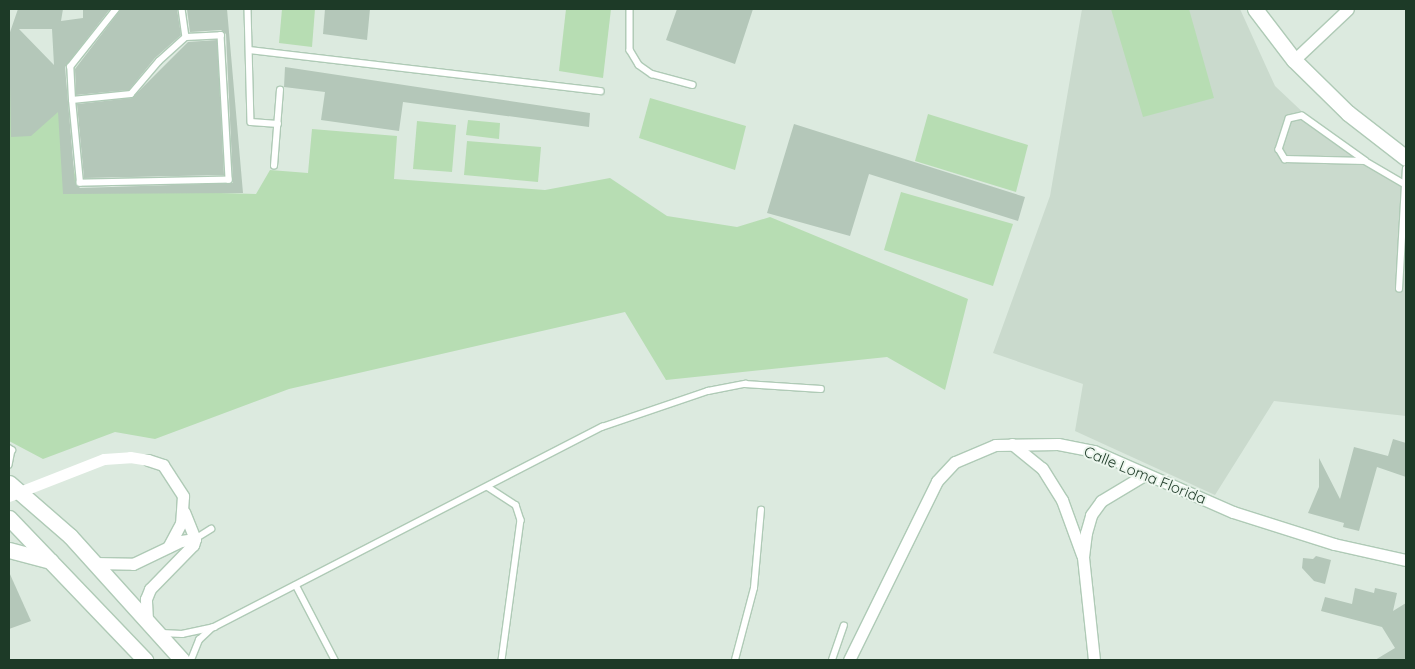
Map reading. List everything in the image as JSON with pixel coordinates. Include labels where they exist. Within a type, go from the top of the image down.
[{"type":"main road","points":[[1255,9],[1294,60],[1348,112],[1406,158]]},
{"type":"main road","points":[[9,483],[70,536],[182,660]]},
{"type":"main road","points":[[9,518],[145,660]]},
{"type":"main road","points":[[9,550],[52,562]]},
{"type":"street","points":[[1294,60],[1348,9]]},
{"type":"street","points":[[1012,444],[1042,468],[1062,500],[1083,557],[1094,660]]},
{"type":"street","name":"Calle Loma Florida","points":[[849,660],[937,481],[955,462],[978,450],[1012,444],[1058,444],[1094,451],[1233,512],[1334,544],[1406,560]]},
{"type":"street","points":[[9,496],[104,459],[130,457],[148,460],[168,470],[183,496],[184,512],[178,532],[168,547]]},
{"type":"street","points":[[1083,557],[1092,515],[1101,501],[1146,474]]},
{"type":"street","points":[[147,620],[146,599],[150,589],[190,552],[196,539],[184,512]]},
{"type":"street","points":[[94,563],[133,564],[168,547],[196,539]]},
{"type":"lane","points":[[72,100],[131,94],[159,61],[186,37],[221,35],[229,180],[80,183],[72,100],[70,67],[116,9]]},
{"type":"lane","points":[[182,9],[186,37]]},
{"type":"lane","points":[[248,9],[252,122],[278,124]]},
{"type":"lane","points":[[630,9],[630,50],[639,65],[652,74],[693,85]]},
{"type":"lane","points":[[250,50],[601,91]]},
{"type":"lane","points":[[274,166],[280,90]]},
{"type":"lane","points":[[1364,161],[1285,159],[1279,149],[1289,119],[1302,116],[1364,161],[1403,183]]},
{"type":"lane","points":[[1399,289],[1403,183],[1406,169]]},
{"type":"lane","points":[[191,660],[199,640],[214,627],[602,427],[708,391],[745,384],[821,389]]},
{"type":"lane","points":[[9,448],[12,450],[9,465]]},
{"type":"lane","points":[[488,487],[516,505],[520,520],[502,660]]},
{"type":"lane","points":[[735,660],[754,588],[761,510]]},
{"type":"lane","points":[[196,539],[211,529]]},
{"type":"lane","points":[[296,585],[335,660]]},
{"type":"lane","points":[[832,660],[844,626]]},
{"type":"lane","points":[[158,633],[182,634],[214,627]]},
{"type":"shaded area","points":[[1082,9],[1240,9],[1275,86],[1328,136],[1406,183],[1406,416],[1274,401],[1215,495],[1075,431],[1083,384],[993,353],[1050,196]]},
{"type":"green space","points":[[282,9],[315,9],[312,47],[279,43]]},
{"type":"green space","points":[[566,9],[611,9],[603,78],[559,71]]},
{"type":"green space","points":[[1111,9],[1189,9],[1214,98],[1143,117]]},
{"type":"green space","points":[[55,78],[78,189],[256,194],[270,170],[308,173],[312,129],[397,136],[394,179],[545,190],[610,178],[667,216],[737,227],[770,217],[968,299],[945,390],[887,357],[666,380],[625,312],[289,389],[155,439],[115,432],[43,459],[9,441],[9,80]]},
{"type":"green space","points":[[650,98],[746,126],[735,170],[639,138]]},
{"type":"green space","points":[[928,114],[1028,145],[1016,192],[915,161]]},
{"type":"green space","points":[[468,120],[500,123],[499,139],[466,135]]},
{"type":"green space","points":[[417,121],[456,125],[452,172],[413,169]]},
{"type":"green space","points":[[467,141],[541,147],[538,182],[464,175]]},
{"type":"green space","points":[[901,192],[1013,224],[993,286],[884,250]]},
{"type":"building","points":[[18,9],[63,9],[61,21],[83,18],[83,9],[110,9],[65,67],[75,183],[80,188],[233,183],[226,34],[221,30],[190,32],[187,9],[227,9],[243,193],[63,194],[58,112],[31,136],[11,137],[9,35]],"holes":[[[19,29],[52,29],[54,65]]]},
{"type":"building","points":[[121,9],[177,9],[181,35],[155,58],[129,90],[76,95],[75,69]]},
{"type":"building","points":[[325,9],[370,9],[367,40],[323,34]]},
{"type":"building","points":[[677,9],[753,9],[735,64],[666,40]]},
{"type":"building","points":[[217,40],[224,175],[84,178],[77,104],[132,98],[188,42]]},
{"type":"building","points":[[285,67],[590,113],[589,127],[403,102],[399,131],[321,120],[325,92],[284,87]]},
{"type":"building","points":[[794,124],[1025,197],[1018,221],[869,174],[850,236],[767,213]]},
{"type":"building","points":[[1393,439],[1406,443],[1406,477],[1377,467],[1359,531],[1343,527],[1344,523],[1308,513],[1319,487],[1319,458],[1340,499],[1354,447],[1388,456]]},
{"type":"building","points":[[1316,556],[1331,560],[1325,584],[1314,581],[1302,568],[1303,558],[1313,559]]},
{"type":"building","points":[[9,572],[31,621],[9,629]]},
{"type":"building","points":[[1355,588],[1374,593],[1375,588],[1397,593],[1393,611],[1406,603],[1406,660],[1375,660],[1395,648],[1382,627],[1321,611],[1325,597],[1352,604]]}]
